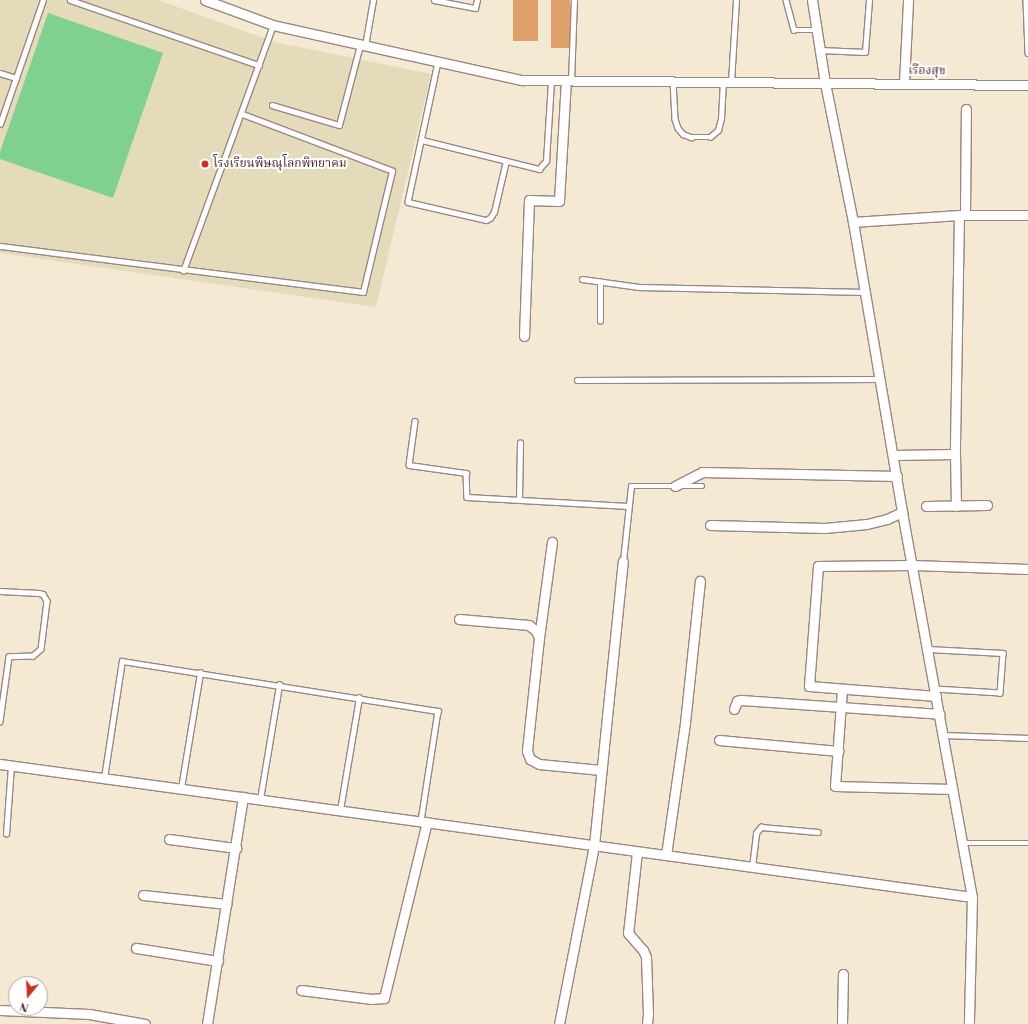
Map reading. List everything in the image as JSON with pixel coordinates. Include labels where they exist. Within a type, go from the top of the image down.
[{"type":"street","name":"เรืองสุข","points":[[205,0],[273,25],[522,80],[1028,85]]},
{"type":"street","points":[[812,0],[825,82],[853,222],[894,454],[902,512],[944,735],[952,789],[972,897],[969,1024]]},
{"type":"street","points":[[904,83],[908,0]]},
{"type":"street","points":[[524,336],[529,200],[559,201],[568,81]]},
{"type":"street","points":[[956,506],[955,454],[966,109]]},
{"type":"street","points":[[853,222],[962,215],[1028,216]]},
{"type":"street","points":[[894,454],[955,454]]},
{"type":"street","points":[[675,486],[702,472],[897,476]]},
{"type":"street","points":[[926,506],[987,505]]},
{"type":"street","points":[[710,525],[825,528],[867,524],[887,519],[902,512]]},
{"type":"street","points":[[552,542],[538,638],[527,751],[530,759],[539,764],[601,770]]},
{"type":"street","points":[[559,1024],[594,845],[623,561]]},
{"type":"street","points":[[936,692],[842,689],[809,686],[818,566],[913,565],[1028,569]]},
{"type":"street","points":[[666,855],[685,723],[700,581]]},
{"type":"street","points":[[459,619],[529,625],[536,631],[538,638]]},
{"type":"street","points":[[842,689],[835,786],[952,789]]},
{"type":"street","points":[[734,709],[737,701],[741,700],[940,714]]},
{"type":"street","points":[[719,740],[838,751]]},
{"type":"street","points":[[0,764],[972,897]]},
{"type":"street","points":[[207,1024],[243,797]]},
{"type":"street","points":[[301,990],[371,998],[384,998],[424,822]]},
{"type":"street","points":[[169,839],[236,848]]},
{"type":"street","points":[[637,852],[628,932],[643,950],[646,957],[648,1014],[646,1024]]},
{"type":"street","points":[[143,895],[227,904]]},
{"type":"street","points":[[136,948],[218,961]]},
{"type":"street","points":[[842,1024],[843,974]]},
{"type":"street","points":[[0,1010],[89,1014],[145,1024]]},
{"type":"lane","points":[[0,124],[43,0]]},
{"type":"lane","points":[[70,0],[259,65]]},
{"type":"lane","points":[[272,105],[339,125],[363,45],[373,0]]},
{"type":"lane","points":[[434,0],[475,8],[477,0]]},
{"type":"lane","points":[[568,81],[574,0]]},
{"type":"lane","points":[[673,81],[675,118],[678,128],[683,134],[697,137],[710,137],[718,130],[721,119],[727,82],[736,0]]},
{"type":"lane","points":[[786,0],[794,30],[817,30]]},
{"type":"lane","points":[[820,50],[865,52],[869,0]]},
{"type":"lane","points":[[1026,0],[1028,53]]},
{"type":"lane","points":[[183,271],[242,114],[273,25]]},
{"type":"lane","points":[[438,62],[408,202],[486,220],[490,218],[494,212],[506,161]]},
{"type":"lane","points":[[0,72],[16,78]]},
{"type":"lane","points":[[422,140],[539,169],[544,165],[546,157],[551,81]]},
{"type":"lane","points":[[0,246],[183,271],[363,292],[392,171],[242,114]]},
{"type":"lane","points":[[582,279],[640,287],[865,292]]},
{"type":"lane","points":[[600,282],[600,321]]},
{"type":"lane","points":[[577,380],[881,379]]},
{"type":"lane","points":[[415,421],[410,466],[466,473],[467,497],[628,506]]},
{"type":"lane","points":[[519,500],[520,443]]},
{"type":"lane","points":[[623,561],[631,486],[702,486]]},
{"type":"lane","points":[[0,591],[39,593],[43,594],[47,601],[41,649],[33,656],[9,657],[1,705],[0,721]]},
{"type":"lane","points":[[928,649],[1003,653],[1000,693],[936,692]]},
{"type":"lane","points":[[104,778],[122,661],[438,711],[424,822]]},
{"type":"lane","points":[[181,788],[200,673]]},
{"type":"lane","points":[[260,799],[280,686]]},
{"type":"lane","points":[[340,810],[359,698]]},
{"type":"lane","points":[[944,735],[1028,738]]},
{"type":"lane","points":[[6,834],[11,766]]},
{"type":"lane","points":[[752,867],[756,834],[761,827],[818,832]]},
{"type":"lane","points":[[962,843],[1028,843]]},
{"type":"shaded area","name":"โรงเรียนพิษณุโลกพิทยาคม","points":[[0,0],[158,0],[275,42],[431,74],[376,307],[0,253]]},
{"type":"green space","points":[[48,13],[163,53],[113,198],[0,159],[0,152]]},
{"type":"building","points":[[513,0],[538,0],[538,41],[513,41]]},
{"type":"building","points":[[551,0],[570,0],[570,48],[551,48]]},
{"type":"place","name":"โรงเรียนพิษณุโลกพิทยาคม","points":[[205,164]]}]
